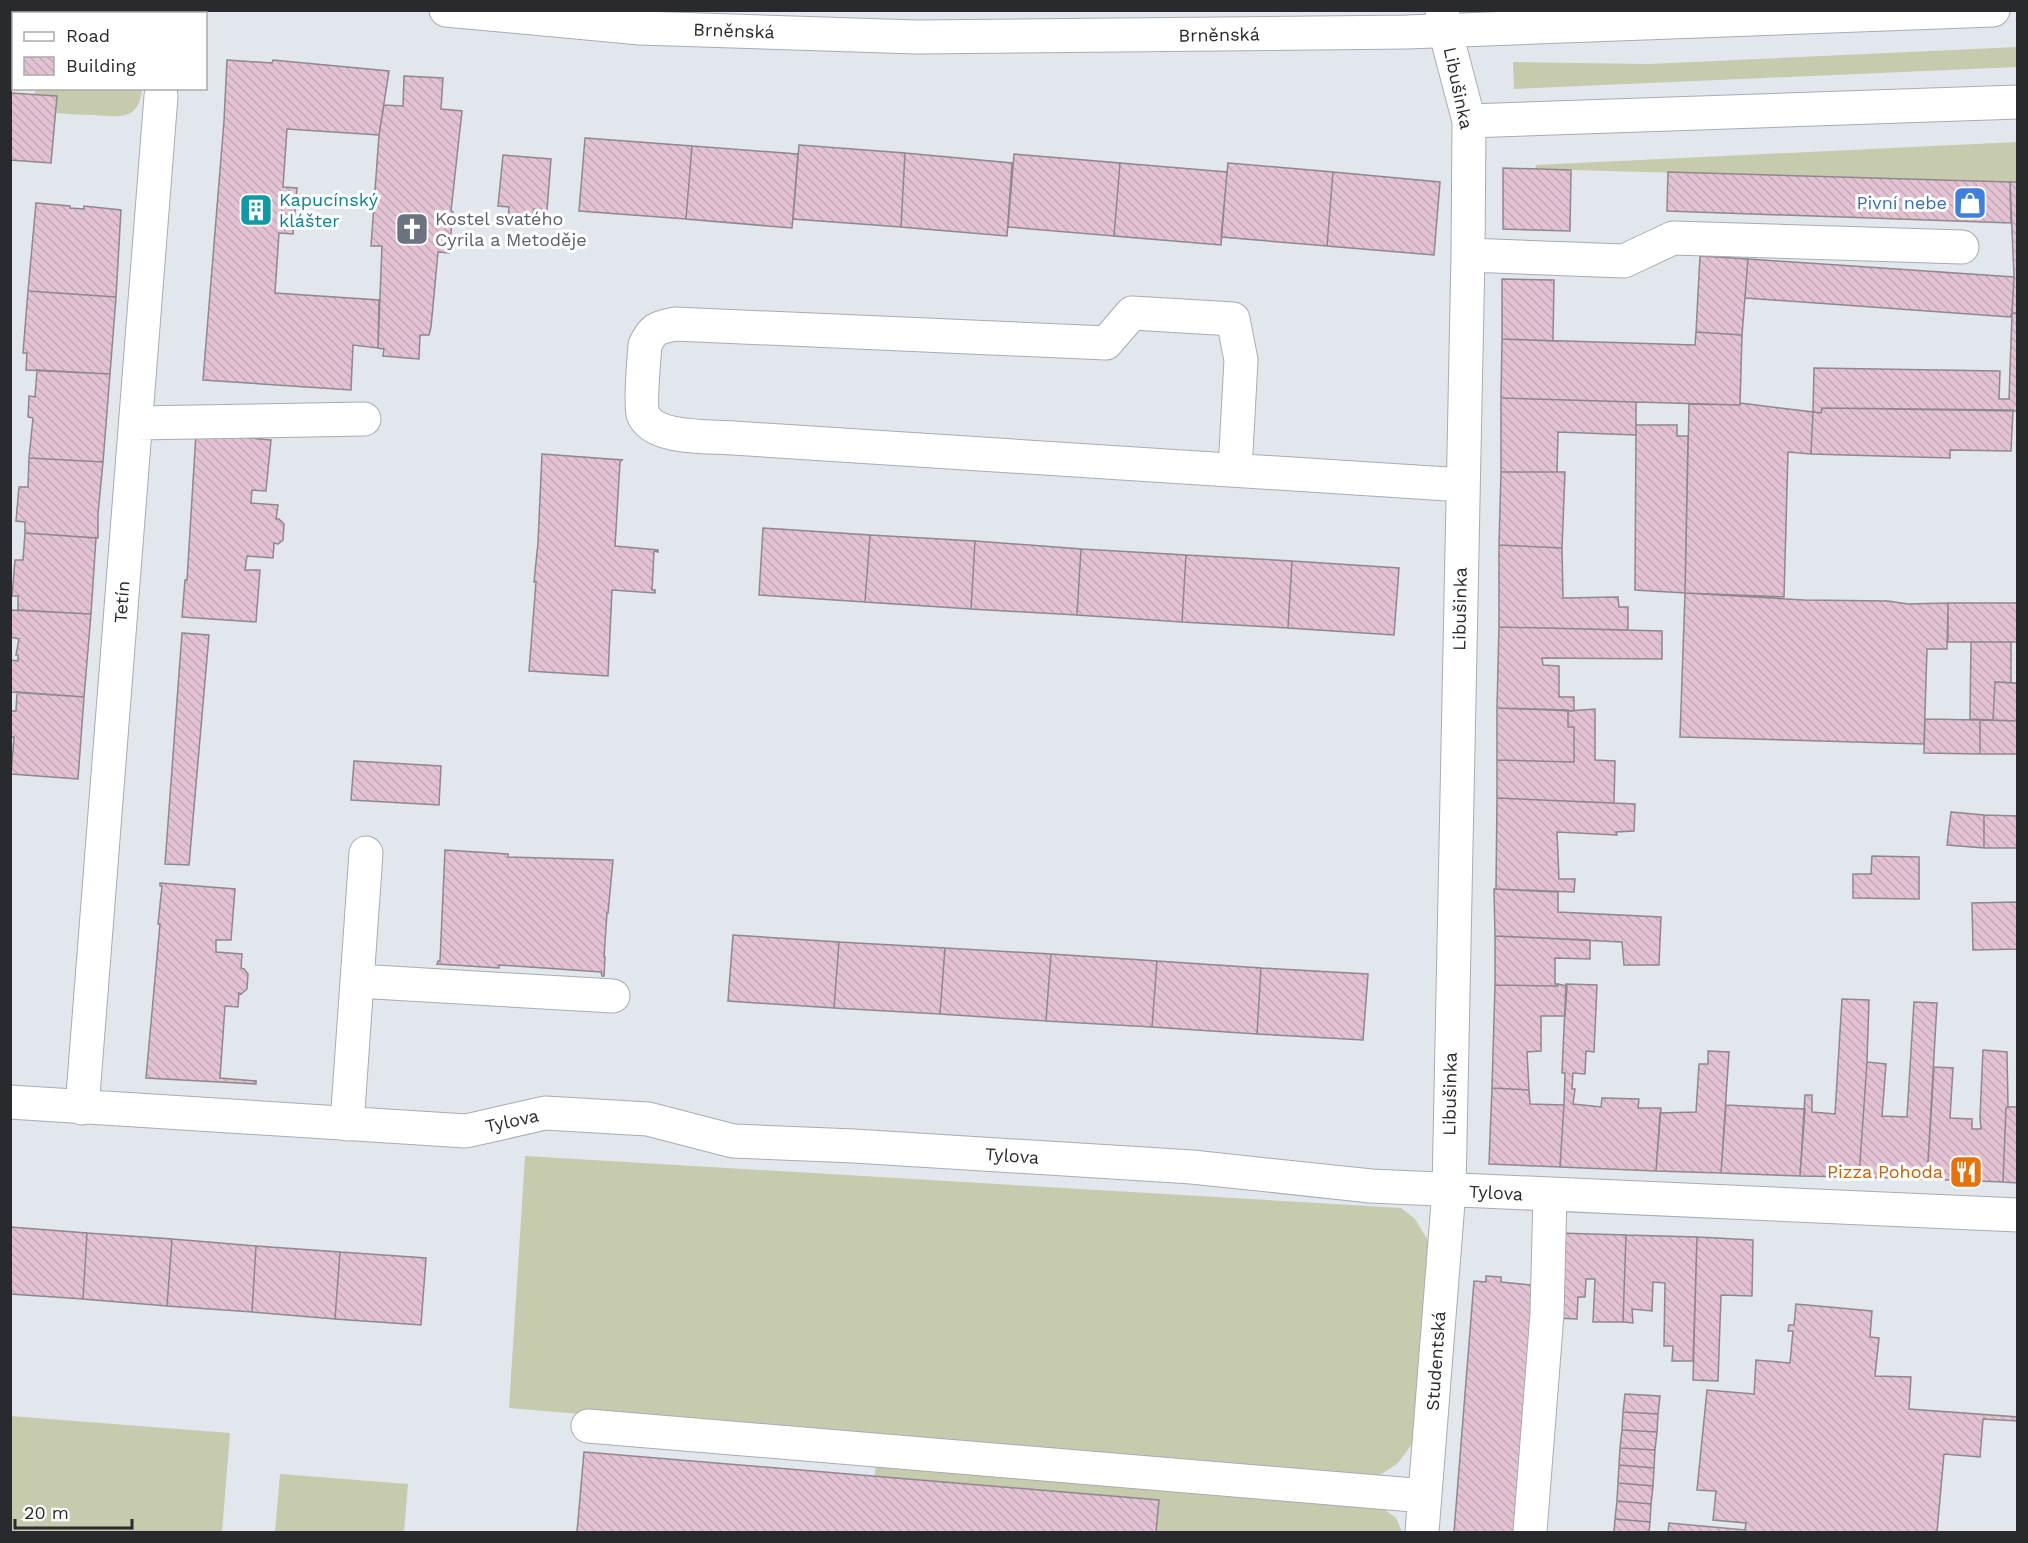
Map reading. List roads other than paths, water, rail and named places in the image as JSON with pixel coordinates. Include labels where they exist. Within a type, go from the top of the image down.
[{"type":"street","name":"Brněnská","points":[[446,10],[640,28],[917,37],[1407,32],[1444,20],[1993,10]]},
{"type":"street","name":"Libušinka","points":[[1444,20],[1469,121],[1449,1190]]},
{"type":"street","name":"Tetín","points":[[82,1108],[161,96]]},
{"type":"street","points":[[1469,121],[2018,102]]},
{"type":"street","points":[[1468,255],[1624,261],[1673,238],[1962,247]]},
{"type":"street","points":[[1234,470],[1241,360],[1233,319],[1132,313],[1106,343],[675,324],[657,328],[645,345],[642,413],[652,427],[666,432],[1234,470],[1463,485]]},
{"type":"street","points":[[136,423],[364,419]]},
{"type":"street","points":[[347,1124],[366,853]]},
{"type":"street","points":[[357,981],[613,996]]},
{"type":"street","name":"Tylova","points":[[10,1102],[466,1131],[545,1113],[648,1119],[734,1141],[854,1146],[1192,1167],[1371,1186],[2018,1215]]},
{"type":"street","name":"Studentská","points":[[1422,1533],[1449,1190]]},
{"type":"street","points":[[1530,1533],[1546,1314],[1550,1195]]},
{"type":"street","points":[[588,1426],[1425,1496]]},
{"type":"place","name":"Pivní nebe","points":[[1970,203]]},
{"type":"place","name":"Kapucínský klášter","points":[[256,210]]},
{"type":"place","name":"Kostel svatého Cyrila a Metoděje","points":[[412,229]]},
{"type":"place","name":"Pizza Pohoda","points":[[1966,1172]]}]
